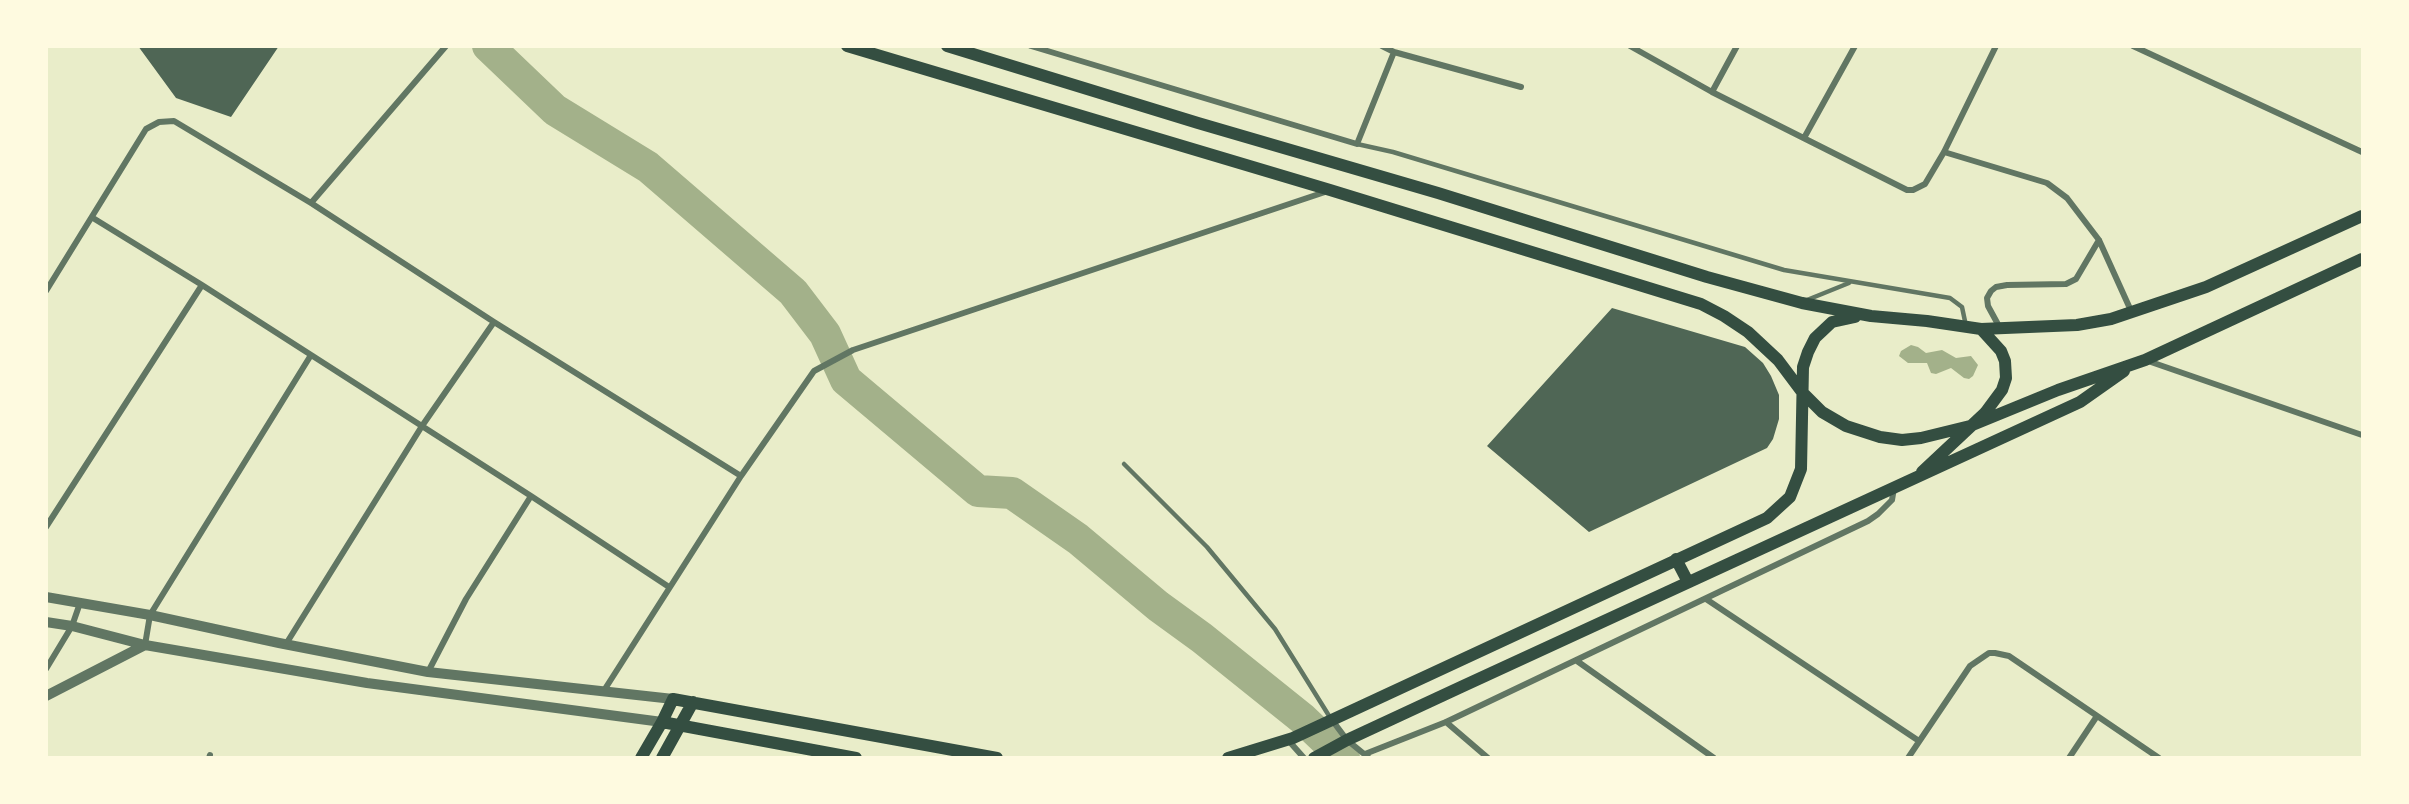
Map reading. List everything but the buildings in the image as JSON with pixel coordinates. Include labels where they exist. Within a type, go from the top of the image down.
[{"type":"main road","points":[[847,46],[1330,190],[1701,304],[1748,332],[1778,360],[1802,392],[1833,420],[1880,437],[1902,440],[1921,438],[1970,426],[2058,390],[2145,360],[2362,259]]},
{"type":"main road","points":[[952,47],[1187,120],[1438,193],[1707,277],[1802,303],[1871,316],[1981,329],[2077,325],[2132,313],[2206,287],[2362,216]]},
{"type":"main road","points":[[1228,758],[1290,739],[1767,518],[1790,497],[1802,469],[1803,367],[1815,338],[1832,322],[1844,318],[1871,316]]},
{"type":"main road","points":[[1914,479],[1970,426],[2002,390],[2006,378],[2005,361],[2001,351],[1981,329]]},
{"type":"main road","points":[[1314,758],[1344,741],[2080,402],[2130,366]]},
{"type":"main road","points":[[1677,559],[1688,582]]},
{"type":"main road","points":[[641,758],[673,699],[997,758]]},
{"type":"main road","points":[[662,758],[693,702]]},
{"type":"main road","points":[[662,722],[679,727],[856,758]]},
{"type":"street","points":[[311,203],[440,50],[446,46]]},
{"type":"street","points":[[1031,46],[1358,144],[1394,52]]},
{"type":"street","points":[[1382,46],[1394,52],[1521,87]]},
{"type":"street","points":[[1630,46],[1712,92],[1907,190],[1918,189],[1925,184],[1944,152],[1996,46]]},
{"type":"street","points":[[1712,92],[1737,46]]},
{"type":"street","points":[[1804,138],[1855,46]]},
{"type":"street","points":[[2133,46],[2362,152]]},
{"type":"street","points":[[46,291],[147,129],[152,124],[166,120],[174,121],[311,203],[494,322],[741,476]]},
{"type":"street","points":[[1944,152],[2047,183],[2067,198],[2099,240],[2132,313]]},
{"type":"street","points":[[603,692],[741,476],[810,374],[817,369],[853,350],[1330,190]]},
{"type":"street","points":[[93,218],[311,354],[531,495],[669,587]]},
{"type":"street","points":[[2000,328],[1988,306],[1987,298],[1996,286],[2066,284],[2076,279],[2099,240]]},
{"type":"street","points":[[46,527],[202,285]]},
{"type":"street","points":[[286,644],[422,426],[494,322]]},
{"type":"street","points":[[145,645],[150,615],[311,354]]},
{"type":"street","points":[[2145,360],[2362,435]]},
{"type":"street","points":[[1328,722],[1344,741],[1367,756],[1577,661],[1868,521],[1892,500],[1894,488]]},
{"type":"street","points":[[428,672],[466,599],[531,495]]},
{"type":"street","points":[[46,597],[150,615],[428,672],[673,699]]},
{"type":"street","points":[[1706,599],[1919,741]]},
{"type":"street","points":[[46,669],[72,626],[80,603]]},
{"type":"street","points":[[46,622],[72,626],[145,645],[367,683],[662,722]]},
{"type":"street","points":[[46,696],[145,645]]},
{"type":"street","points":[[1908,758],[1970,666],[1989,653],[2003,654],[2159,758]]},
{"type":"street","points":[[1577,661],[1714,758]]},
{"type":"street","points":[[2068,758],[2097,716]]},
{"type":"street","points":[[1446,722],[1488,758]]},
{"type":"street","points":[[1290,739],[1304,758]]},
{"type":"lane","points":[[1358,144],[1393,152],[1784,270],[1950,298],[1962,307],[1966,326]]},
{"type":"lane","points":[[1802,303],[1851,281]]},
{"type":"lane","points":[[1124,464],[1207,547],[1275,629],[1328,722]]},
{"type":"shaded area","points":[[1911,345],[1926,353],[1942,350],[1956,358],[1971,356],[1978,365],[1969,379],[1951,368],[1936,374],[1931,373],[1927,363],[1908,363],[1899,356],[1901,351]]},
{"type":"waterway","points":[[488,46],[555,110],[648,167],[793,292],[825,334],[846,380],[978,491],[1012,493],[1078,539],[1158,606],[1202,638],[1303,719],[1344,758]]}]
